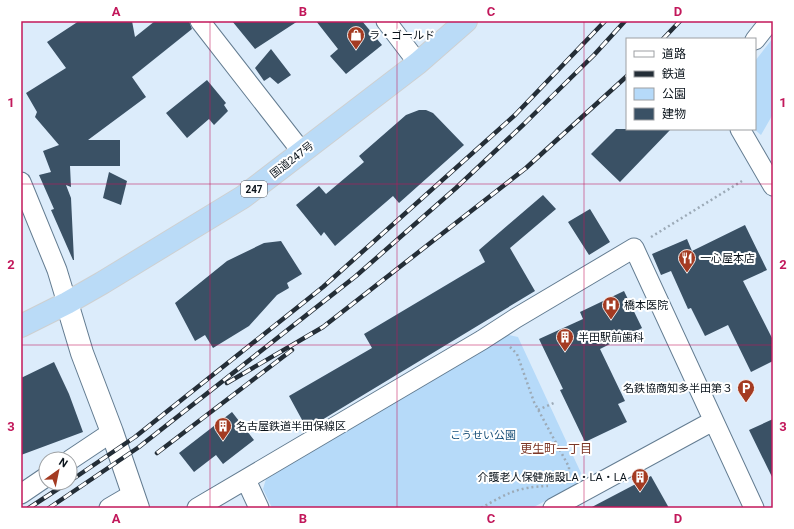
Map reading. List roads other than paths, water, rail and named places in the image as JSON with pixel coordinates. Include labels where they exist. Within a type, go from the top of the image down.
[{"type":"highway","name":"国道247号","points":[[21,326],[102,284],[243,197],[418,63],[466,21]]},
{"type":"street","points":[[200,21],[302,152]]},
{"type":"street","points":[[386,21],[418,63]]},
{"type":"street","points":[[756,39],[770,21]]},
{"type":"street","points":[[741,130],[773,186]]},
{"type":"street","points":[[21,182],[57,270],[82,353],[136,501],[109,508]]},
{"type":"street","points":[[197,508],[634,248],[754,508]]},
{"type":"street","points":[[554,508],[714,421]]},
{"type":"street","points":[[78,455],[112,432]]},
{"type":"street","points":[[246,480],[259,508]]},
{"type":"street","points":[[21,494],[38,482]]},
{"type":"railway","points":[[78,476],[135,437],[323,287],[515,115],[605,21]]},
{"type":"railway","points":[[49,508],[139,447],[356,276],[456,188],[524,124],[594,55],[625,21]]},
{"type":"railway","points":[[664,38],[680,21]]},
{"type":"railway","points":[[227,383],[323,327],[526,168],[626,77]]},
{"type":"railway","points":[[157,453],[292,350]]},
{"type":"railway","points":[[29,508],[55,491]]},
{"type":"place","name":"ラ・ゴールド","points":[[356,50]]},
{"type":"place","name":"一心屋本店","points":[[687,273]]},
{"type":"place","name":"橋本医院","points":[[611,320]]},
{"type":"place","name":"半田駅前歯科","points":[[565,352]]},
{"type":"place","name":"名鉄協商知多半田第３","points":[[746,403]]},
{"type":"place","name":"名古屋鉄道半田保線区","points":[[223,441]]},
{"type":"place","name":"介護老人保健施設LA・LA・LA","points":[[640,492]]},
{"type":"district","name":"更生町一丁目","points":[[556,449]]},
{"type":"park label","name":"こうせい公園","points":[[483,435]]}]
